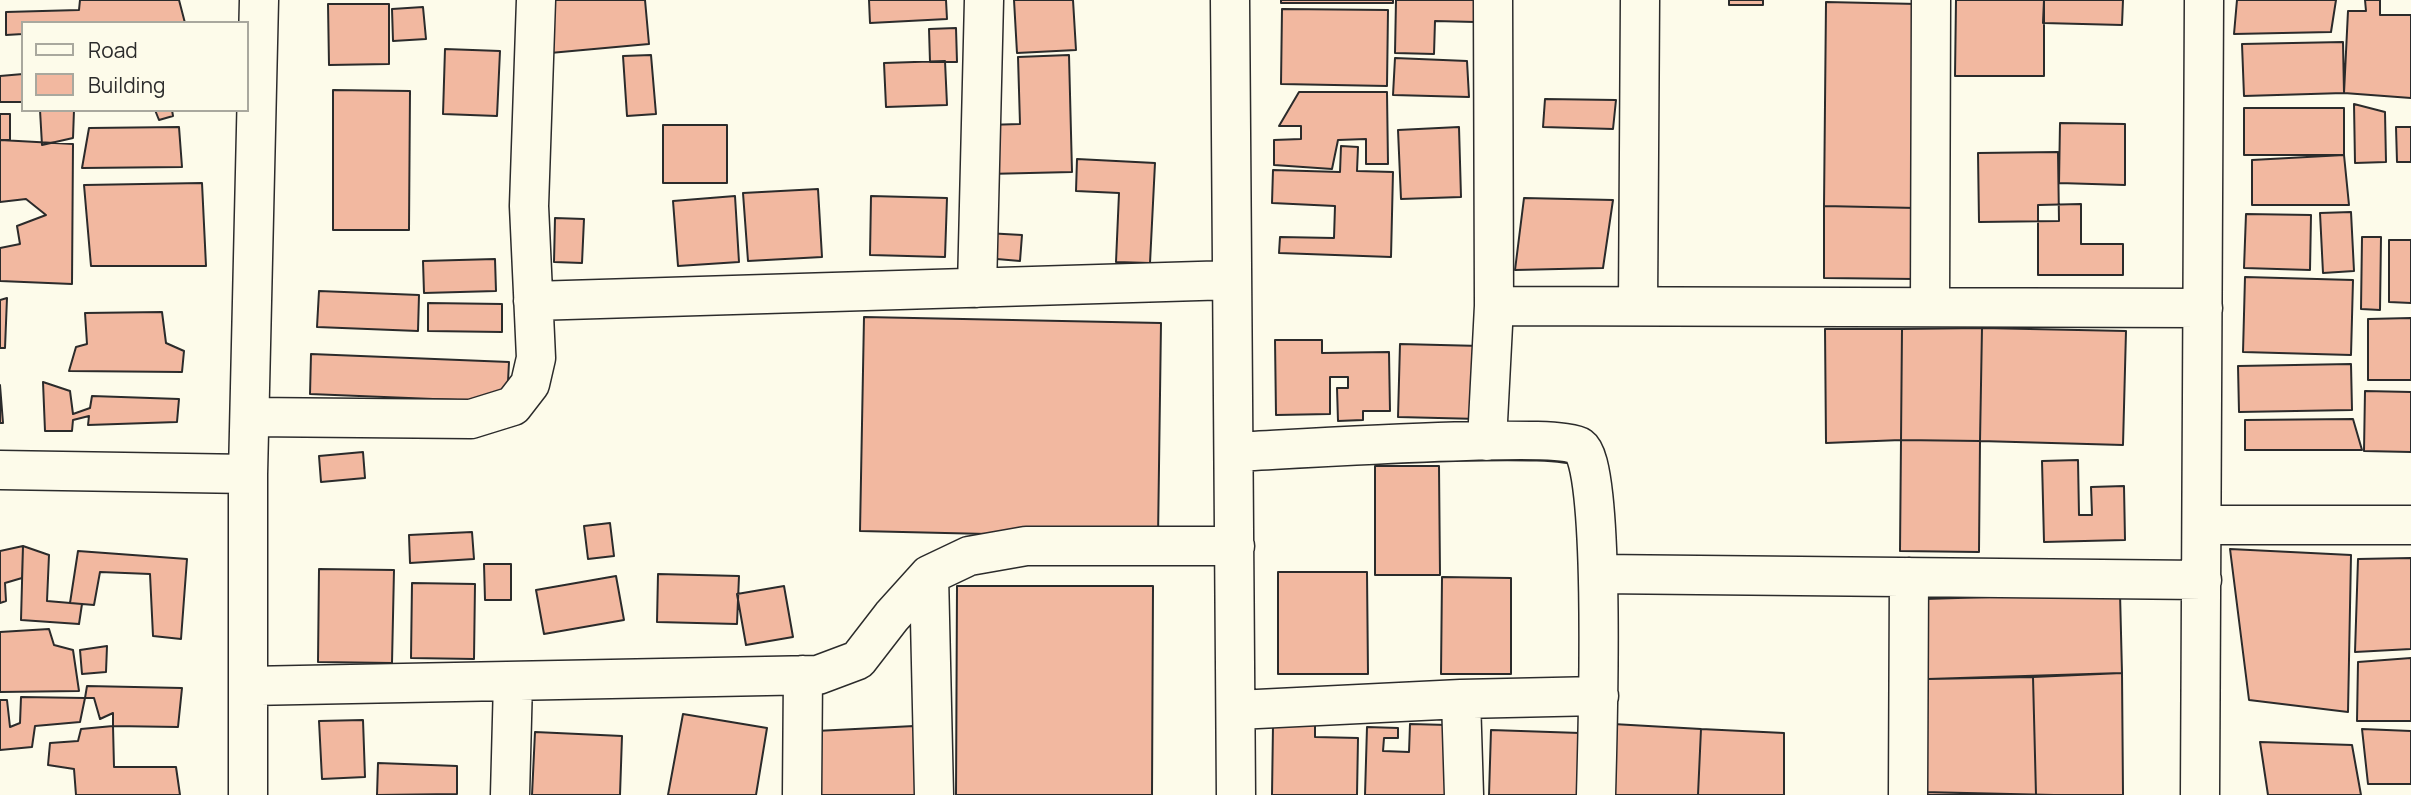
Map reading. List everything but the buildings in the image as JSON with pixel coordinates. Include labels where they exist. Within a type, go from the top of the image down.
[{"type":"street","points":[[248,795],[247,474],[260,0]]},
{"type":"street","points":[[250,417],[471,419],[513,406],[530,384],[536,358],[529,205],[536,0]]},
{"type":"street","points":[[977,288],[984,0]]},
{"type":"street","points":[[1230,0],[1236,795]]},
{"type":"street","points":[[1487,441],[1494,306],[1493,0]]},
{"type":"street","points":[[1639,306],[1640,0]]},
{"type":"street","points":[[1930,307],[1931,0]]},
{"type":"street","points":[[2200,795],[2204,0]]},
{"type":"street","points":[[534,301],[1233,279]]},
{"type":"street","points":[[1494,306],[2203,308]]},
{"type":"street","points":[[1234,452],[1487,441],[1555,441],[1578,445],[1586,453],[1590,474],[1598,573],[1600,696],[1596,795]]},
{"type":"street","points":[[0,470],[247,474]]},
{"type":"street","points":[[2203,525],[2411,525]]},
{"type":"street","points":[[248,686],[818,675],[858,660],[892,616],[929,575],[970,556],[1026,546],[1235,546]]},
{"type":"street","points":[[1598,573],[2202,580]]},
{"type":"street","points":[[929,575],[934,795]]},
{"type":"street","points":[[1908,795],[1909,577]]},
{"type":"street","points":[[802,795],[803,675]]},
{"type":"street","points":[[510,795],[513,681]]},
{"type":"street","points":[[1237,710],[1461,699],[1600,696]]},
{"type":"street","points":[[1461,699],[1464,795]]}]
